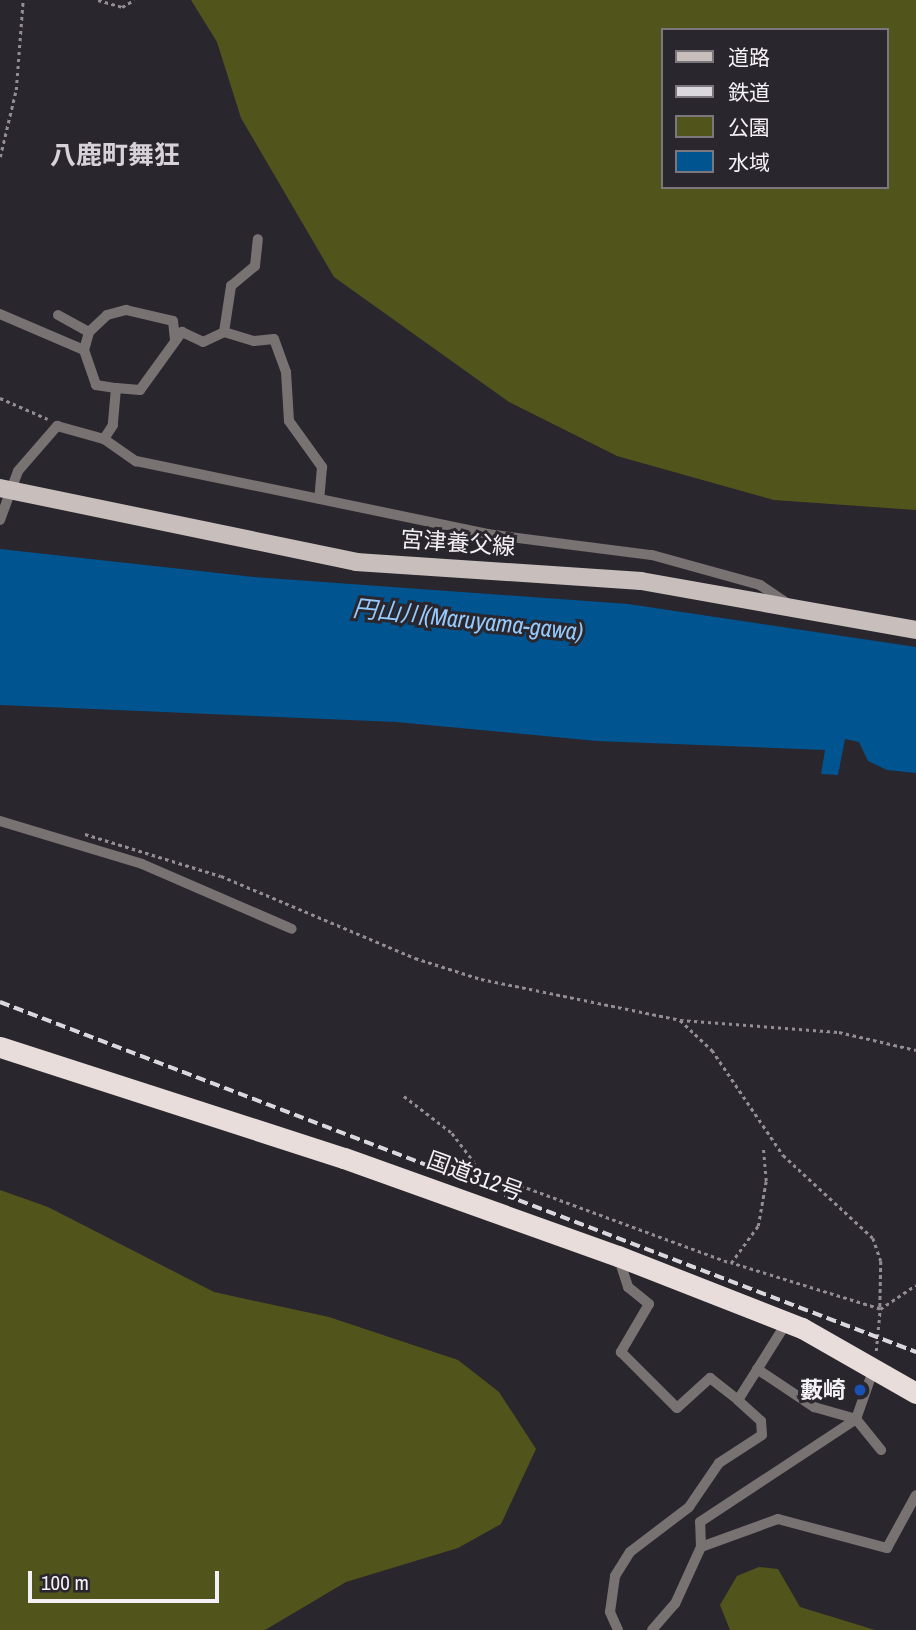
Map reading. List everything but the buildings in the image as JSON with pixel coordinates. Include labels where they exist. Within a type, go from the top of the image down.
[{"type":"highway","name":"国道312号","points":[[0,1047],[344,1158],[618,1256],[788,1322],[916,1393]]},
{"type":"main road","name":"宮津養父線","points":[[7,489],[356,562],[641,581],[916,630]]},
{"type":"street","points":[[224,332],[232,286],[255,266],[258,239]]},
{"type":"street","points":[[175,340],[173,321],[126,310],[107,315],[89,332],[84,350],[96,385],[140,390],[182,332],[203,342],[224,332],[254,341],[274,339],[286,372],[289,421],[322,467],[319,499]]},
{"type":"street","points":[[0,314],[84,350]]},
{"type":"street","points":[[58,315],[89,332]]},
{"type":"street","points":[[104,439],[113,425],[116,388]]},
{"type":"street","points":[[0,520],[7,489],[18,471],[57,426],[104,439],[136,461],[487,534],[652,555],[760,584],[793,609]]},
{"type":"street","points":[[0,821],[142,864],[292,929]]},
{"type":"street","points":[[618,1256],[628,1287],[649,1304],[621,1352],[677,1408],[709,1378],[761,1421],[762,1435],[719,1463],[689,1507],[630,1552],[615,1576],[610,1612],[618,1630]]},
{"type":"street","points":[[738,1400],[788,1322]]},
{"type":"street","points":[[652,1630],[675,1604],[701,1547],[700,1521],[856,1419],[874,1368]]},
{"type":"street","points":[[757,1370],[814,1407],[856,1419],[881,1450]]},
{"type":"street","points":[[701,1547],[778,1519],[887,1548],[916,1495]]},
{"type":"path","points":[[0,157],[16,90],[23,0]]},
{"type":"path","points":[[98,0],[122,7],[134,0]]},
{"type":"path","points":[[0,398],[57,426]]},
{"type":"path","points":[[71,830],[221,876],[415,958],[481,979],[680,1020],[839,1032],[916,1049]]},
{"type":"path","points":[[680,1020],[712,1049],[783,1155],[873,1238],[881,1261],[880,1309],[874,1368]]},
{"type":"path","points":[[404,1096],[452,1133],[481,1171],[732,1263],[880,1309]]},
{"type":"path","points":[[732,1263],[758,1226],[766,1181],[763,1149]]},
{"type":"path","points":[[880,1309],[916,1285]]},
{"type":"green space","points":[[191,0],[916,0],[916,510],[774,500],[617,456],[509,402],[334,277],[241,118],[217,42]]},
{"type":"green space","points":[[0,1190],[48,1207],[214,1292],[329,1317],[458,1360],[499,1392],[536,1449],[501,1524],[458,1548],[346,1582],[265,1630],[0,1630]]},
{"type":"green space","points":[[759,1567],[778,1569],[800,1607],[875,1630],[730,1630],[720,1605],[737,1576]]},
{"type":"water","name":"円山川(Maruyama-gawa)","points":[[0,549],[254,577],[628,604],[916,647],[916,773],[887,770],[868,761],[859,742],[845,739],[838,775],[821,774],[825,750],[597,741],[396,722],[0,705]]},
{"type":"railway","points":[[0,1002],[916,1352]]},
{"type":"place","name":"藪崎","points":[[860,1390]]},
{"type":"district","name":"八鹿町舞狂","points":[[115,155]]}]
